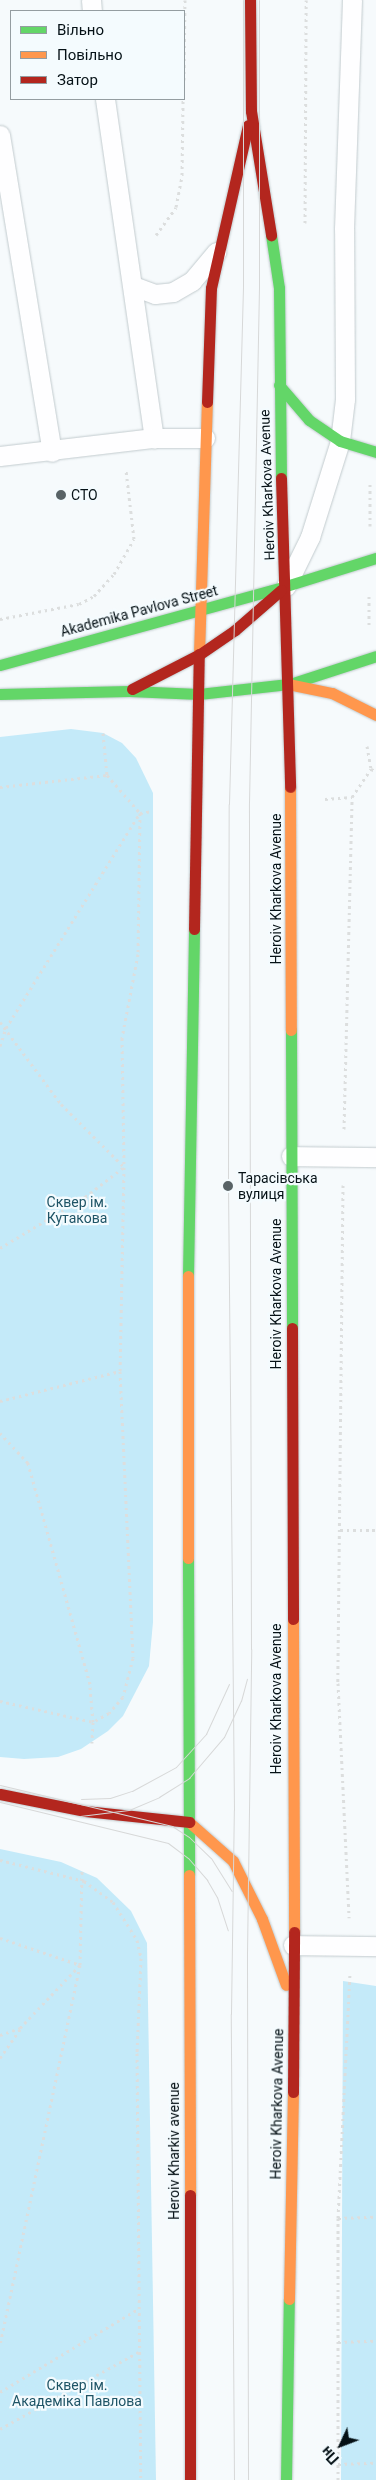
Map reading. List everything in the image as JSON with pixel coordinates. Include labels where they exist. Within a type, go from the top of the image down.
[{"type":"main road","name":"Heroiv Kharkova Avenue","points":[[250,0],[250,111],[279,288],[279,385],[288,684],[291,1156],[292,1945],[294,2010],[286,2480]]},
{"type":"main road","name":"Heroiv Kharkova Avenue","points":[[189,1822],[188,1263],[205,438],[211,288],[250,111]]},
{"type":"main road","points":[[279,385],[309,420],[340,441],[376,452]]},
{"type":"main road","name":"Akademika Pavlova Street","points":[[0,666],[200,611],[376,558]]},
{"type":"main road","points":[[128,691],[200,654],[235,630],[286,586]]},
{"type":"main road","points":[[0,694],[128,691],[199,694],[288,684],[376,656]]},
{"type":"main road","points":[[288,684],[332,693],[376,715]]},
{"type":"main road","points":[[0,1794],[85,1811],[189,1822],[233,1861],[248,1887],[294,2010]]},
{"type":"main road","name":"Heroiv Kharkiv avenue","points":[[189,1822],[190,2480]]},
{"type":"lane","points":[[286,586],[310,537],[340,441],[345,399],[344,229],[352,0]]},
{"type":"lane","points":[[105,100],[154,438]]},
{"type":"lane","points":[[0,135],[52,452]]},
{"type":"lane","points":[[133,286],[155,294],[173,292],[192,281],[221,245]]},
{"type":"lane","points":[[0,456],[52,452],[154,438],[205,438]]},
{"type":"lane","points":[[291,1156],[343,1155],[376,1157]]},
{"type":"lane","points":[[292,1945],[376,1946]]},
{"type":"path","points":[[305,229],[306,0]]},
{"type":"path","points":[[157,232],[176,207],[182,175],[184,100]]},
{"type":"path","points":[[370,480],[370,535]]},
{"type":"path","points":[[368,636],[369,588]]},
{"type":"path","points":[[93,605],[94,596]]},
{"type":"path","points":[[0,619],[79,604]]},
{"type":"path","points":[[0,1701],[93,1722],[109,1713],[122,1697],[133,1658],[120,1371],[124,1168],[122,1038],[138,954],[140,813],[107,775],[103,733]]},
{"type":"path","points":[[338,2480],[338,2218],[351,1945],[339,1710],[343,1155],[352,797],[371,768],[366,741]]},
{"type":"path","points":[[371,768],[376,771]]},
{"type":"path","points":[[0,787],[107,775]]},
{"type":"path","points":[[326,799],[352,797]]},
{"type":"path","points":[[0,1046],[6,1028],[140,813],[153,811]]},
{"type":"path","points":[[0,1022],[61,1104],[124,1168]]},
{"type":"path","points":[[0,1248],[85,1196],[124,1168]]},
{"type":"path","points":[[0,1401],[120,1371]]},
{"type":"path","points":[[0,1433],[28,1463],[90,1684],[93,1722],[92,1743]]},
{"type":"path","points":[[340,1530],[376,1530]]},
{"type":"path","points":[[0,1860],[84,1881],[101,1892],[124,1916],[137,1940],[141,1958],[136,2053],[141,2480]]},
{"type":"path","points":[[0,2343],[80,1965],[84,1881],[82,1869]]},
{"type":"path","points":[[0,1938],[80,1965]]},
{"type":"path","points":[[0,2058],[20,2028],[80,1965]]},
{"type":"path","points":[[0,2035],[20,2028]]},
{"type":"path","points":[[338,2218],[376,2217]]},
{"type":"path","points":[[0,2392],[140,2308]]},
{"type":"path","points":[[338,2342],[376,2341]]},
{"type":"path","points":[[0,2429],[140,2351]]},
{"type":"path","points":[[338,2464],[376,2463]]},
{"type":"green space","name":"Сквер ім. Кутакова","points":[[71,729],[103,733],[122,743],[136,758],[153,793],[153,1622],[149,1666],[123,1716],[108,1731],[81,1749],[58,1757],[24,1759],[0,1757],[0,737]]},
{"type":"green space","name":"Сквер ім. Академіка Павлова","points":[[0,1849],[61,1862],[97,1878],[131,1911],[147,1943],[156,2480],[0,2480]]},
{"type":"green space","points":[[343,1981],[376,1986],[376,2480],[341,2480]]},
{"type":"tram line","points":[[234,2480],[231,2014],[234,1810],[228,1186],[229,804],[243,287],[243,0]]},
{"type":"tram line","points":[[248,2480],[247,1954],[251,1649],[249,803],[259,288],[259,0]]},
{"type":"tram line","points":[[80,1816],[129,1810],[159,1797],[189,1778],[224,1737],[241,1701],[247,1679]]},
{"type":"tram line","points":[[81,1799],[110,1798],[132,1791],[176,1767],[206,1734],[229,1684]]},
{"type":"tram line","points":[[0,1785],[172,1826],[189,1837],[211,1858],[232,1891]]},
{"type":"tram line","points":[[0,1802],[168,1843],[189,1859],[207,1880],[217,1897],[228,1930]]},
{"type":"traffic: fast","points":[[271,235],[279,288],[281,478]]},
{"type":"traffic: fast","points":[[279,385],[309,420],[340,441],[376,452]]},
{"type":"traffic: fast","points":[[286,586],[376,558]]},
{"type":"traffic: fast","points":[[0,665],[286,586]]},
{"type":"traffic: fast","points":[[290,684],[376,656]]},
{"type":"traffic: fast","points":[[0,694],[129,691],[199,694],[288,684]]},
{"type":"traffic: fast","points":[[188,1276],[194,929]]},
{"type":"traffic: fast","points":[[291,1030],[292,1328]]},
{"type":"traffic: fast","points":[[188,1558],[189,1875]]},
{"type":"traffic: fast","points":[[286,2480],[289,2299]]},
{"type":"traffic: slow","points":[[199,654],[207,402]]},
{"type":"traffic: slow","points":[[288,684],[332,693],[376,715]]},
{"type":"traffic: slow","points":[[290,787],[291,1030]]},
{"type":"traffic: slow","points":[[188,1276],[188,1558]]},
{"type":"traffic: slow","points":[[293,1619],[294,1932]]},
{"type":"traffic: slow","points":[[189,1822],[233,1861],[262,1919],[286,1985]]},
{"type":"traffic: slow","points":[[189,1875],[190,2195]]},
{"type":"traffic: slow","points":[[289,2299],[293,2092]]},
{"type":"traffic: jam","points":[[250,0],[251,111],[271,235]]},
{"type":"traffic: jam","points":[[207,402],[211,288],[248,125]]},
{"type":"traffic: jam","points":[[281,478],[290,787]]},
{"type":"traffic: jam","points":[[132,689],[200,654],[235,630],[281,590]]},
{"type":"traffic: jam","points":[[194,929],[199,654]]},
{"type":"traffic: jam","points":[[292,1328],[293,1619]]},
{"type":"traffic: jam","points":[[0,1794],[85,1811],[189,1822]]},
{"type":"traffic: jam","points":[[293,2092],[294,1932]]},
{"type":"traffic: jam","points":[[190,2195],[190,2480]]},
{"type":"place","name":"СТО","points":[[61,495]]},
{"type":"place","name":"Тарасівська вулиця","points":[[228,1186]]}]
